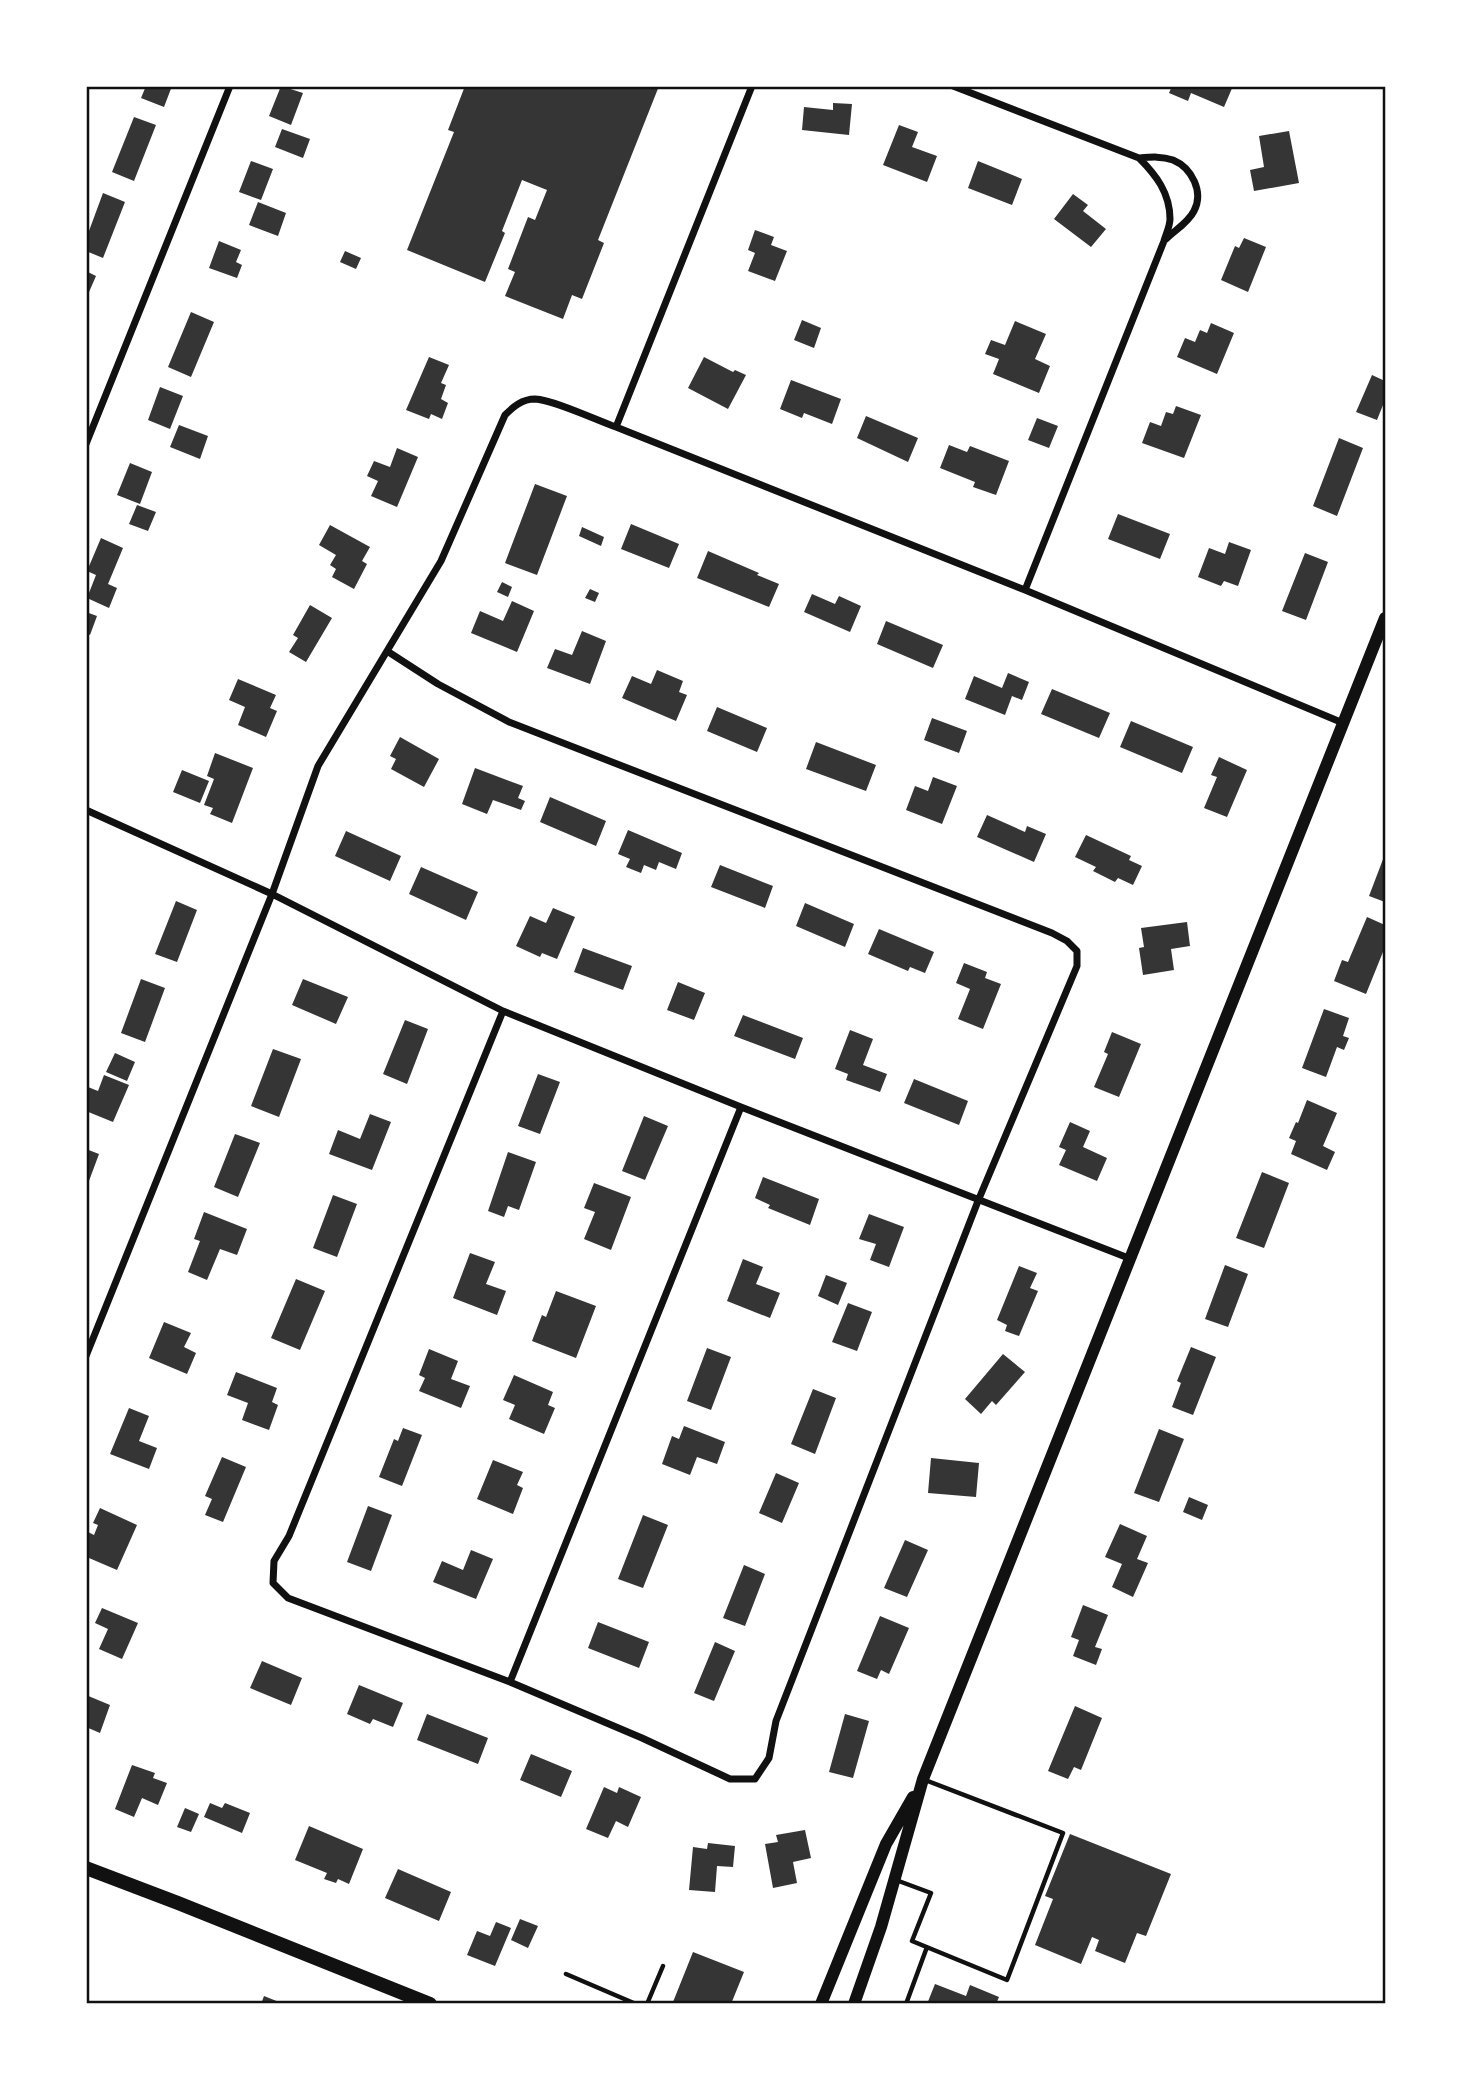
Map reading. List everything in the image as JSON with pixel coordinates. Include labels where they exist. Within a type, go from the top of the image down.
[{"type":"main road","points":[[86,1868],[430,2004]]},
{"type":"street","points":[[86,444],[230,86]]},
{"type":"street","points":[[616,427],[752,86]]},
{"type":"street","points":[[953,86],[1139,158],[1157,176],[1166,193],[1170,220],[1025,590]]},
{"type":"street","points":[[1139,158],[1159,156],[1174,160],[1185,169],[1198,189],[1198,201],[1188,220],[1164,241]]},
{"type":"street","points":[[86,1356],[272,894],[318,766],[441,561],[505,415],[516,404],[534,399],[616,427],[1025,590],[1343,723]]},
{"type":"street","points":[[854,2004],[895,1880],[923,1779],[1385,618]]},
{"type":"street","points":[[387,651],[438,684],[509,722],[1052,933],[1067,941],[1077,951],[1077,966],[978,1201],[776,1721],[769,1758],[755,1779],[730,1779],[510,1682],[288,1598],[273,1583],[274,1561],[294,1524],[503,1011]]},
{"type":"street","points":[[86,810],[272,894],[503,1011],[978,1201],[1131,1259]]},
{"type":"street","points":[[510,1682],[741,1107]]},
{"type":"street","points":[[821,2004],[886,1844],[923,1779]]},
{"type":"lane","points":[[895,1880],[931,1893],[912,1941],[1007,1980],[1063,1833],[923,1779]]},
{"type":"lane","points":[[906,2004],[927,1947]]},
{"type":"lane","points":[[647,2004],[663,1966]]},
{"type":"lane","points":[[566,1975],[636,2004]]},
{"type":"building","points":[[146,86],[172,86],[164,107],[141,98]]},
{"type":"building","points":[[281,86],[303,93],[291,125],[269,116]]},
{"type":"building","points":[[465,86],[659,86],[598,240],[604,243],[582,299],[572,295],[563,319],[505,296],[515,272],[508,269],[528,217],[535,220],[547,190],[522,180],[485,282],[407,250],[454,132],[448,130]]},
{"type":"building","points":[[1172,86],[1233,86],[1224,107],[1191,93],[1188,101],[1169,93]]},
{"type":"building","points":[[833,103],[852,104],[849,135],[802,130],[804,107],[833,110]]},
{"type":"building","points":[[134,117],[156,125],[134,181],[112,172]]},
{"type":"building","points":[[899,125],[918,132],[912,147],[937,156],[927,182],[883,165]]},
{"type":"building","points":[[282,129],[310,139],[303,158],[275,147]]},
{"type":"building","points":[[1289,131],[1299,183],[1254,191],[1250,170],[1264,167],[1259,136]]},
{"type":"building","points":[[251,161],[273,169],[261,200],[239,192]]},
{"type":"building","points":[[978,161],[1022,179],[1012,205],[968,188]]},
{"type":"building","points":[[103,193],[125,202],[103,258],[86,251],[86,239]]},
{"type":"building","points":[[1073,194],[1088,205],[1083,211],[1106,229],[1091,247],[1054,219]]},
{"type":"building","points":[[258,202],[286,213],[278,236],[249,225]]},
{"type":"building","points":[[755,230],[774,237],[771,245],[787,251],[775,281],[748,271],[755,253],[748,250]]},
{"type":"building","points":[[1244,238],[1266,247],[1248,292],[1221,280],[1235,246],[1239,248]]},
{"type":"building","points":[[219,241],[241,250],[236,262],[242,265],[237,278],[209,268]]},
{"type":"building","points":[[345,251],[361,258],[356,269],[340,262]]},
{"type":"building","points":[[86,271],[96,276],[86,299]]},
{"type":"building","points":[[191,312],[214,322],[191,377],[168,367]]},
{"type":"building","points":[[802,320],[821,328],[814,348],[794,340]]},
{"type":"building","points":[[1015,321],[1046,334],[1035,359],[1050,366],[1039,393],[993,374],[999,359],[985,354],[991,340],[1005,345]]},
{"type":"building","points":[[1211,323],[1234,333],[1217,374],[1177,357],[1185,338],[1195,342],[1200,330],[1207,333]]},
{"type":"building","points":[[429,357],[449,365],[441,383],[446,385],[441,399],[448,403],[442,419],[431,414],[429,419],[406,410]]},
{"type":"building","points":[[704,357],[733,372],[735,370],[746,375],[728,409],[688,388]]},
{"type":"building","points":[[1372,375],[1385,381],[1385,400],[1377,420],[1356,412]]},
{"type":"building","points":[[791,380],[841,399],[832,424],[804,413],[802,418],[780,409]]},
{"type":"building","points":[[160,387],[183,396],[170,429],[148,420]]},
{"type":"building","points":[[1176,406],[1201,415],[1184,458],[1142,443],[1150,422],[1161,426],[1166,412],[1173,414]]},
{"type":"building","points":[[866,416],[918,438],[908,462],[857,438]]},
{"type":"building","points":[[1037,418],[1058,426],[1049,448],[1028,440]]},
{"type":"building","points":[[179,425],[208,436],[200,459],[170,447]]},
{"type":"building","points":[[1339,438],[1363,448],[1337,516],[1313,506]]},
{"type":"building","points":[[949,445],[967,452],[970,446],[1009,461],[996,495],[973,487],[975,482],[940,468]]},
{"type":"building","points":[[397,448],[418,457],[397,507],[371,496],[378,481],[367,476],[374,461],[390,467]]},
{"type":"building","points":[[130,463],[152,472],[140,504],[117,495]]},
{"type":"building","points":[[535,484],[567,496],[537,575],[505,563]]},
{"type":"building","points":[[137,505],[156,512],[148,531],[129,524]]},
{"type":"building","points":[[1118,514],[1170,534],[1160,559],[1108,539]]},
{"type":"building","points":[[631,524],[679,544],[669,568],[621,549]]},
{"type":"building","points":[[330,525],[370,547],[362,561],[367,564],[354,589],[332,577],[336,569],[330,565],[336,555],[319,545]]},
{"type":"building","points":[[582,527],[604,537],[601,546],[579,536]]},
{"type":"building","points":[[101,538],[123,548],[108,584],[117,588],[109,608],[87,598],[96,575],[87,571]]},
{"type":"building","points":[[1229,542],[1251,550],[1238,586],[1224,581],[1221,586],[1198,577],[1209,548],[1225,554]]},
{"type":"building","points":[[708,551],[779,584],[769,607],[697,578]]},
{"type":"building","points":[[1305,553],[1328,562],[1306,620],[1282,611]]},
{"type":"building","points":[[502,582],[512,587],[508,597],[497,592]]},
{"type":"building","points":[[590,589],[599,593],[595,602],[585,598]]},
{"type":"building","points":[[812,594],[835,604],[839,596],[861,606],[850,632],[804,612]]},
{"type":"building","points":[[512,601],[534,611],[517,652],[471,633],[480,611],[503,621]]},
{"type":"building","points":[[310,605],[332,618],[306,662],[289,652],[298,638],[293,635]]},
{"type":"building","points":[[86,612],[97,616],[90,635],[86,633]]},
{"type":"building","points":[[886,621],[943,645],[933,668],[877,644]]},
{"type":"building","points":[[582,631],[606,641],[590,684],[547,668],[555,649],[572,655]]},
{"type":"building","points":[[657,670],[683,681],[679,692],[687,695],[676,721],[622,698],[632,676],[651,684]]},
{"type":"building","points":[[1008,673],[1029,682],[1022,700],[1012,696],[1005,715],[965,699],[974,676],[1002,688]]},
{"type":"building","points":[[238,679],[276,695],[270,708],[277,711],[266,737],[238,725],[245,707],[229,700]]},
{"type":"building","points":[[1052,689],[1110,713],[1099,738],[1041,714]]},
{"type":"building","points":[[717,707],[767,728],[757,752],[707,731]]},
{"type":"building","points":[[932,718],[967,731],[959,753],[924,740]]},
{"type":"building","points":[[1131,721],[1193,747],[1182,773],[1120,747]]},
{"type":"building","points":[[400,737],[439,759],[424,787],[391,769],[396,759],[390,756]]},
{"type":"building","points":[[816,742],[876,765],[866,791],[806,769]]},
{"type":"building","points":[[215,753],[253,768],[232,823],[210,814],[213,808],[204,805],[214,779],[207,776]]},
{"type":"building","points":[[1219,757],[1247,770],[1227,817],[1204,808],[1217,777],[1211,775]]},
{"type":"building","points":[[475,768],[523,786],[518,798],[525,801],[521,810],[493,800],[487,814],[462,804]]},
{"type":"building","points":[[182,770],[209,781],[200,803],[173,792]]},
{"type":"building","points":[[933,777],[957,786],[942,824],[906,810],[915,786],[928,791]]},
{"type":"building","points":[[550,797],[606,821],[596,846],[540,822]]},
{"type":"building","points":[[987,815],[1025,832],[1027,826],[1046,834],[1034,862],[977,837]]},
{"type":"building","points":[[628,830],[682,853],[676,869],[659,862],[656,870],[644,865],[641,873],[626,867],[630,859],[618,854]]},
{"type":"building","points":[[346,831],[401,856],[390,881],[335,856]]},
{"type":"building","points":[[1086,835],[1131,856],[1129,860],[1142,866],[1133,885],[1118,878],[1115,882],[1093,871],[1096,867],[1075,857]]},
{"type":"building","points":[[1385,854],[1385,902],[1369,896]]},
{"type":"building","points":[[720,865],[773,886],[765,908],[711,887]]},
{"type":"building","points":[[421,867],[478,892],[466,920],[409,894]]},
{"type":"building","points":[[176,901],[197,910],[177,962],[155,954]]},
{"type":"building","points":[[805,903],[854,924],[845,947],[796,926]]},
{"type":"building","points":[[553,908],[575,917],[557,959],[542,953],[540,957],[516,946],[530,916],[546,923]]},
{"type":"building","points":[[1367,917],[1385,925],[1385,947],[1366,994],[1334,981],[1342,960],[1348,962]]},
{"type":"building","points":[[1187,922],[1190,946],[1171,949],[1174,970],[1143,975],[1139,948],[1144,947],[1141,928]]},
{"type":"building","points":[[879,929],[934,952],[925,973],[910,967],[908,971],[868,954]]},
{"type":"building","points":[[583,948],[632,966],[623,990],[574,972]]},
{"type":"building","points":[[964,963],[987,972],[985,978],[1001,984],[983,1029],[958,1019],[970,989],[956,983]]},
{"type":"building","points":[[141,979],[165,988],[145,1042],[121,1033]]},
{"type":"building","points":[[303,979],[348,997],[336,1024],[292,1005]]},
{"type":"building","points":[[678,982],[705,993],[694,1020],[667,1010]]},
{"type":"building","points":[[1324,1009],[1349,1018],[1343,1036],[1349,1038],[1344,1050],[1337,1047],[1326,1077],[1302,1068]]},
{"type":"building","points":[[743,1015],[803,1038],[795,1059],[734,1036]]},
{"type":"building","points":[[405,1020],[428,1029],[407,1084],[383,1074]]},
{"type":"building","points":[[850,1030],[873,1039],[863,1065],[887,1074],[880,1092],[846,1080],[848,1074],[835,1069]]},
{"type":"building","points":[[1112,1032],[1141,1044],[1119,1097],[1094,1087],[1108,1054],[1104,1052]]},
{"type":"building","points":[[273,1049],[301,1059],[279,1117],[251,1106]]},
{"type":"building","points":[[115,1053],[135,1062],[127,1081],[106,1072]]},
{"type":"building","points":[[538,1074],[560,1082],[540,1134],[518,1126]]},
{"type":"building","points":[[104,1075],[129,1085],[113,1122],[86,1111],[88,1087],[98,1091]]},
{"type":"building","points":[[914,1079],[968,1101],[959,1125],[904,1103]]},
{"type":"building","points":[[1307,1100],[1337,1113],[1323,1146],[1335,1152],[1327,1170],[1291,1154],[1296,1141],[1289,1138]]},
{"type":"building","points":[[370,1114],[391,1122],[372,1170],[329,1154],[338,1130],[360,1139]]},
{"type":"building","points":[[644,1116],[668,1126],[645,1180],[622,1171]]},
{"type":"building","points":[[1070,1122],[1090,1131],[1083,1147],[1107,1158],[1097,1181],[1059,1165],[1066,1150],[1059,1147]]},
{"type":"building","points":[[235,1134],[260,1143],[238,1197],[214,1187]]},
{"type":"building","points":[[86,1149],[99,1154],[86,1189]]},
{"type":"building","points":[[508,1152],[536,1162],[519,1210],[508,1206],[504,1217],[488,1211]]},
{"type":"building","points":[[1262,1172],[1289,1183],[1264,1248],[1236,1238]]},
{"type":"building","points":[[763,1177],[819,1199],[810,1225],[768,1208],[770,1205],[755,1198]]},
{"type":"building","points":[[594,1183],[631,1197],[611,1250],[584,1239],[595,1212],[584,1208]]},
{"type":"building","points":[[333,1195],[357,1204],[337,1257],[313,1248]]},
{"type":"building","points":[[204,1212],[247,1229],[237,1255],[220,1249],[207,1280],[188,1272],[200,1241],[194,1239]]},
{"type":"building","points":[[869,1214],[904,1227],[889,1267],[870,1260],[876,1244],[859,1239]]},
{"type":"building","points":[[470,1253],[495,1262],[486,1284],[506,1291],[497,1315],[453,1298]]},
{"type":"building","points":[[743,1259],[763,1267],[756,1284],[780,1293],[770,1318],[727,1301]]},
{"type":"building","points":[[1225,1265],[1248,1274],[1228,1327],[1205,1319]]},
{"type":"building","points":[[1019,1266],[1037,1273],[1030,1288],[1038,1291],[1019,1336],[1005,1331],[1007,1325],[997,1320]]},
{"type":"building","points":[[826,1275],[847,1283],[838,1305],[818,1296]]},
{"type":"building","points":[[296,1279],[325,1291],[300,1350],[271,1338]]},
{"type":"building","points":[[556,1291],[596,1306],[576,1358],[532,1341],[542,1315],[546,1317]]},
{"type":"building","points":[[848,1303],[872,1312],[857,1351],[832,1342]]},
{"type":"building","points":[[164,1322],[191,1333],[184,1347],[196,1353],[187,1374],[149,1358]]},
{"type":"building","points":[[1191,1347],[1216,1357],[1193,1415],[1172,1407],[1181,1383],[1177,1381]]},
{"type":"building","points":[[707,1348],[731,1357],[711,1410],[687,1401]]},
{"type":"building","points":[[429,1349],[458,1361],[451,1379],[470,1386],[461,1408],[419,1391],[425,1378],[419,1375]]},
{"type":"building","points":[[1003,1354],[1025,1372],[996,1405],[992,1401],[981,1414],[965,1399]]},
{"type":"building","points":[[236,1372],[277,1388],[272,1402],[278,1405],[269,1430],[242,1420],[248,1403],[227,1395]]},
{"type":"building","points":[[514,1375],[553,1392],[548,1405],[555,1408],[544,1434],[509,1419],[515,1405],[503,1400]]},
{"type":"building","points":[[813,1389],[836,1398],[815,1454],[791,1444]]},
{"type":"building","points":[[129,1408],[149,1416],[139,1441],[157,1448],[149,1469],[110,1454]]},
{"type":"building","points":[[684,1426],[725,1442],[717,1464],[697,1457],[690,1475],[662,1464],[672,1436],[679,1439]]},
{"type":"building","points":[[403,1428],[422,1435],[402,1486],[379,1477],[394,1439],[398,1441]]},
{"type":"building","points":[[1159,1429],[1184,1439],[1159,1502],[1134,1493]]},
{"type":"building","points":[[222,1457],[246,1467],[223,1522],[205,1515],[212,1499],[205,1496]]},
{"type":"building","points":[[931,1458],[979,1463],[976,1497],[928,1493]]},
{"type":"building","points":[[493,1460],[523,1472],[517,1485],[523,1488],[513,1514],[477,1499]]},
{"type":"building","points":[[776,1473],[799,1483],[782,1523],[759,1513]]},
{"type":"building","points":[[1189,1497],[1208,1505],[1202,1520],[1183,1512]]},
{"type":"building","points":[[368,1506],[392,1515],[371,1571],[347,1562]]},
{"type":"building","points":[[100,1508],[137,1525],[117,1570],[89,1558],[86,1566],[86,1531],[94,1535],[98,1525],[93,1523]]},
{"type":"building","points":[[643,1515],[668,1525],[643,1588],[618,1579]]},
{"type":"building","points":[[1120,1524],[1147,1536],[1137,1559],[1148,1563],[1133,1597],[1112,1587],[1122,1564],[1105,1557]]},
{"type":"building","points":[[905,1540],[928,1550],[907,1597],[884,1588]]},
{"type":"building","points":[[471,1550],[493,1559],[476,1599],[433,1582],[442,1561],[463,1570]]},
{"type":"building","points":[[744,1565],[765,1574],[745,1626],[723,1618]]},
{"type":"building","points":[[1083,1605],[1108,1615],[1095,1647],[1102,1649],[1096,1665],[1073,1656],[1079,1640],[1071,1637]]},
{"type":"building","points":[[102,1608],[138,1623],[122,1659],[99,1649],[108,1629],[95,1623]]},
{"type":"building","points":[[880,1616],[909,1628],[889,1674],[881,1670],[877,1679],[857,1671]]},
{"type":"building","points":[[598,1622],[649,1642],[639,1668],[588,1648]]},
{"type":"building","points":[[715,1642],[735,1651],[714,1701],[694,1693]]},
{"type":"building","points":[[262,1661],[302,1678],[291,1705],[250,1688]]},
{"type":"building","points":[[359,1685],[403,1703],[393,1727],[373,1719],[370,1724],[347,1714]]},
{"type":"building","points":[[86,1695],[110,1705],[100,1733],[86,1727]]},
{"type":"building","points":[[1075,1706],[1102,1718],[1081,1770],[1074,1767],[1068,1779],[1048,1771]]},
{"type":"building","points":[[427,1714],[488,1738],[478,1764],[417,1740]]},
{"type":"building","points":[[845,1714],[869,1721],[853,1778],[829,1772]]},
{"type":"building","points":[[531,1754],[572,1771],[561,1797],[520,1780]]},
{"type":"building","points":[[132,1765],[155,1773],[153,1778],[167,1783],[158,1805],[142,1798],[134,1817],[115,1809]]},
{"type":"building","points":[[604,1787],[617,1793],[619,1787],[641,1797],[628,1827],[616,1821],[608,1838],[586,1829]]},
{"type":"building","points":[[210,1803],[222,1808],[225,1803],[250,1813],[242,1833],[204,1817]]},
{"type":"building","points":[[185,1808],[199,1814],[191,1832],[177,1827]]},
{"type":"building","points":[[309,1826],[363,1849],[349,1884],[338,1879],[336,1883],[324,1879],[327,1873],[295,1860]]},
{"type":"building","points":[[805,1830],[811,1858],[793,1862],[797,1883],[773,1888],[765,1844],[778,1842],[776,1835]]},
{"type":"building","points":[[1070,1834],[1171,1874],[1146,1936],[1137,1933],[1125,1963],[1095,1951],[1099,1940],[1092,1937],[1081,1964],[1035,1945],[1053,1899],[1045,1896]]},
{"type":"building","points":[[708,1843],[735,1846],[733,1867],[717,1866],[715,1892],[689,1890],[693,1847],[707,1849]]},
{"type":"building","points":[[398,1869],[451,1892],[439,1921],[385,1898]]},
{"type":"building","points":[[520,1919],[538,1926],[528,1948],[511,1940]]},
{"type":"building","points":[[496,1922],[511,1928],[495,1966],[467,1955],[477,1931],[490,1936]]},
{"type":"building","points":[[693,1952],[744,1972],[731,2004],[673,2002]]},
{"type":"building","points":[[935,1984],[966,1996],[970,1985],[999,1997],[996,2004],[927,2004]]},
{"type":"building","points":[[264,1996],[284,2004],[261,2004]]}]
